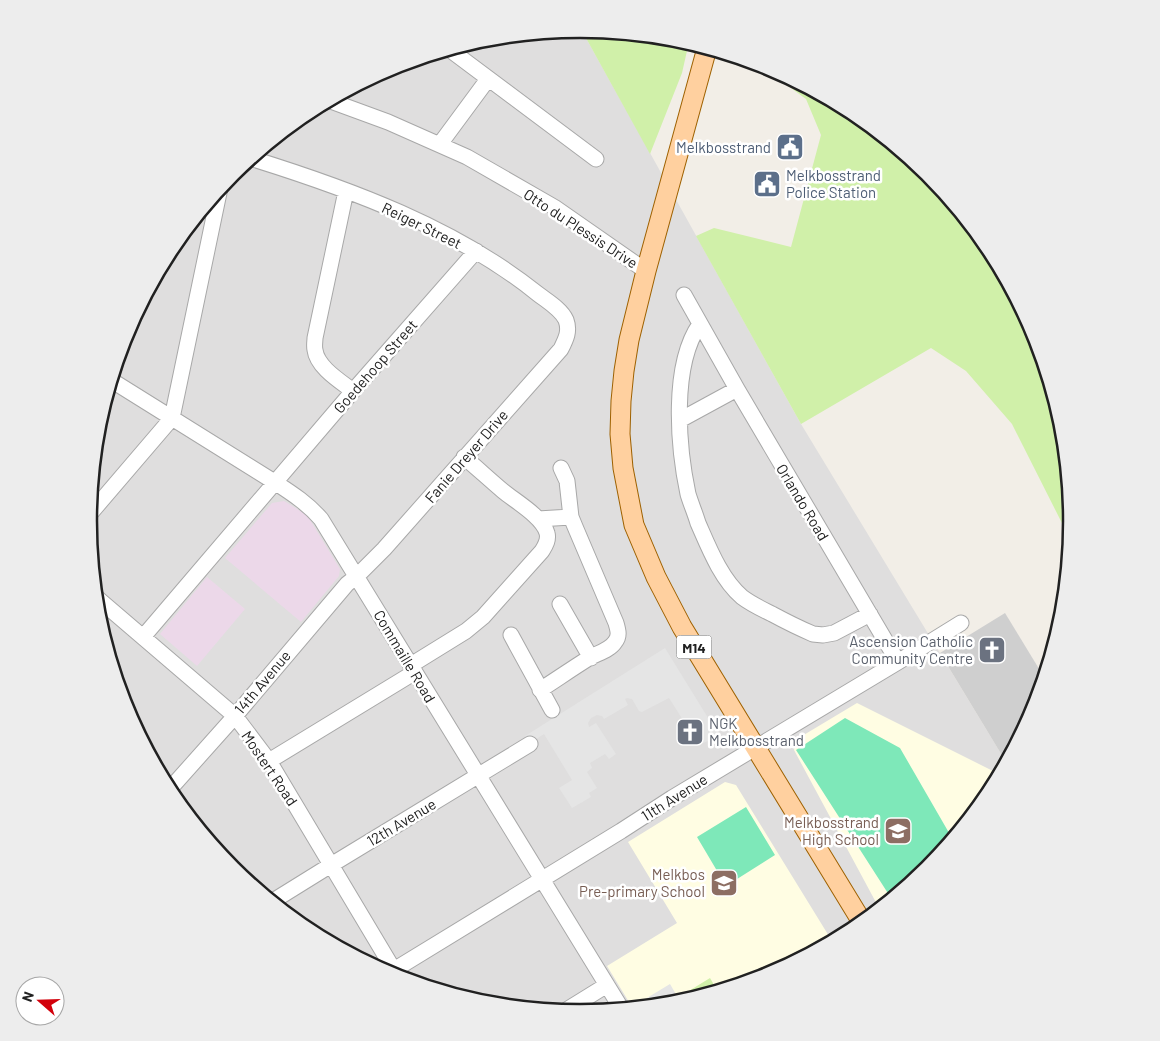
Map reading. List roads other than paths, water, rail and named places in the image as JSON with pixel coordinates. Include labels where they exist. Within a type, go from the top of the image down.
[{"type":"main road","name":"M14","points":[[646,271],[705,54]]},
{"type":"main road","name":"Otto du Plessis Drive","points":[[646,271],[629,340],[621,401],[620,434],[623,468],[634,525],[656,577],[682,627],[858,915]]},
{"type":"street","points":[[456,54],[596,159]]},
{"type":"street","points":[[440,144],[488,78]]},
{"type":"street","name":"Otto du Plessis Drive","points":[[337,103],[388,122],[467,157],[554,207],[646,271]]},
{"type":"street","name":"Reiger Street","points":[[258,161],[346,191],[437,230],[518,278],[558,310],[566,319],[568,330]]},
{"type":"street","points":[[346,191],[315,338],[314,351],[318,361],[352,391]]},
{"type":"street","points":[[97,505],[172,418],[217,202]]},
{"type":"street","name":"Goedehoop Street","points":[[143,637],[276,483],[352,391],[476,252]]},
{"type":"street","name":"Orlando Road","points":[[684,295],[797,492],[898,662]]},
{"type":"street","points":[[700,324],[691,340],[681,381],[681,440],[689,495],[710,551],[718,566],[742,597],[754,606],[813,634],[834,633],[870,614]]},
{"type":"street","name":"Fanie Dreyer Drive","points":[[357,576],[384,549],[561,349],[568,330]]},
{"type":"street","name":"Commaille Road","points":[[117,384],[300,498],[321,519],[617,1002]]},
{"type":"street","points":[[680,420],[737,389]]},
{"type":"street","points":[[269,761],[413,668],[466,631],[483,617],[542,551],[547,543],[548,535],[538,519],[464,457]]},
{"type":"street","points":[[540,690],[611,646],[618,637],[619,631],[571,517],[567,481],[561,468]]},
{"type":"street","points":[[538,519],[571,517]]},
{"type":"street","name":"14th Avenue","points":[[175,784],[347,584],[357,576]]},
{"type":"street","name":"Mostert Road","points":[[104,604],[235,716],[269,761],[389,964]]},
{"type":"street","points":[[560,604],[590,658]]},
{"type":"street","name":"11th Avenue","points":[[400,969],[672,798],[960,623]]},
{"type":"street","points":[[511,635],[552,710]]},
{"type":"street","name":"12th Avenue","points":[[278,898],[530,744]]},
{"type":"street","points":[[577,1004],[607,985]]},
{"type":"place","name":"Melkbosstrand","points":[[790,147]]},
{"type":"place","name":"Melkbosstrand Police Station","points":[[767,184]]},
{"type":"place","name":"Ascension Catholic Community Centre","points":[[992,650]]},
{"type":"place","name":"NGK Melkbosstrand","points":[[690,732]]},
{"type":"place","name":"Melkbosstrand High School","points":[[898,831]]},
{"type":"place","name":"Melkbos Pre-primary School","points":[[724,883]]}]
